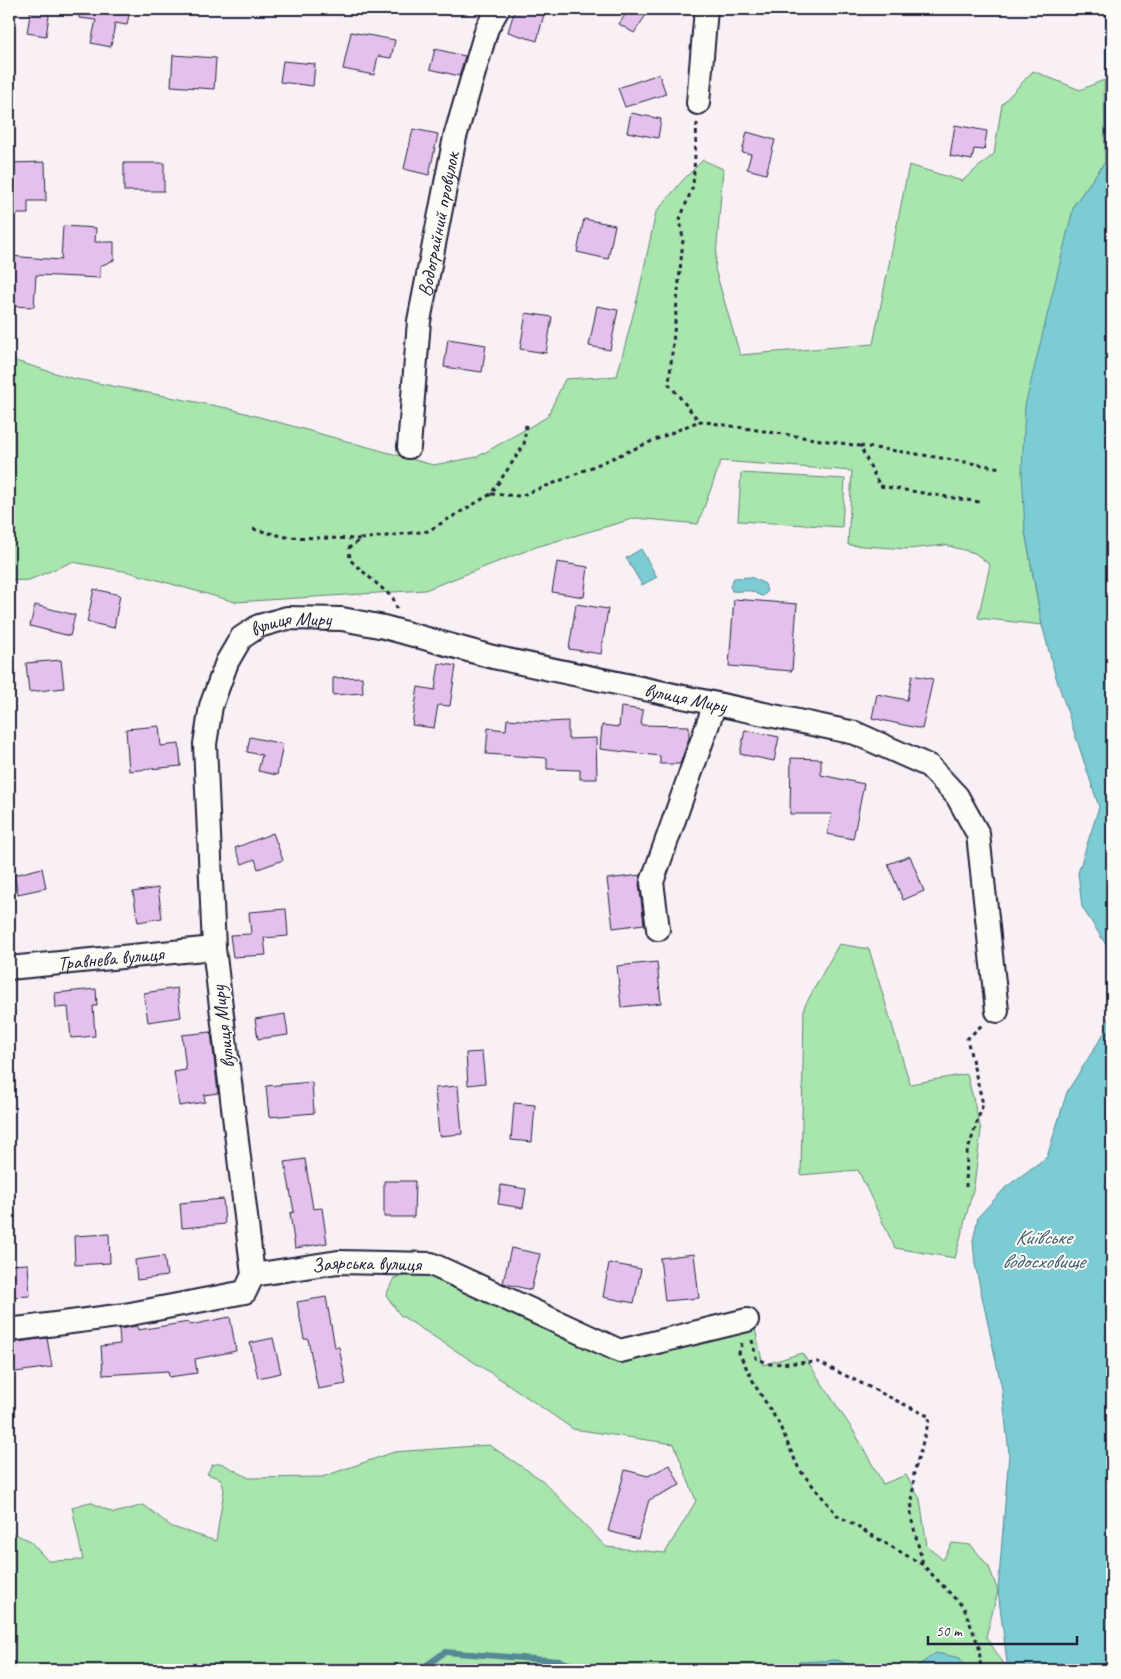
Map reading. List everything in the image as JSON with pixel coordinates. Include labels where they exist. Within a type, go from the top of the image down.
[{"type":"street","name":"Водограйний провулок","points":[[409,447],[419,321],[455,137],[487,28],[498,9]]},
{"type":"street","points":[[698,103],[706,9]]},
{"type":"street","name":"вулиця Миру","points":[[253,1275],[214,948],[205,744],[211,706],[228,662],[241,638],[259,626],[287,618],[342,619],[384,627],[493,657],[583,678],[855,734],[929,766],[957,796],[978,834],[997,1011]]},
{"type":"street","points":[[658,929],[652,882],[715,704]]},
{"type":"street","name":"Травнева вулиця","points":[[9,968],[214,948]]},
{"type":"street","name":"Заярська вулиця","points":[[253,1275],[338,1262],[431,1264],[620,1352],[747,1320]]},
{"type":"street","points":[[9,1330],[125,1315],[245,1292],[253,1275]]},
{"type":"path","points":[[698,103],[693,186],[680,219],[683,240],[669,384],[699,421]]},
{"type":"path","points":[[491,494],[520,496],[699,421],[1000,468]]},
{"type":"path","points":[[252,529],[286,538],[361,539],[428,532],[491,494],[524,445],[526,424]]},
{"type":"path","points":[[860,446],[880,486],[979,502]]},
{"type":"path","points":[[361,539],[349,548],[350,560],[393,598],[397,612],[384,627]]},
{"type":"path","points":[[966,1187],[967,1153],[983,1104],[967,1040],[997,1011]]},
{"type":"path","points":[[747,1320],[756,1358],[770,1364],[818,1362],[930,1417],[914,1473],[912,1517],[923,1565]]},
{"type":"path","points":[[739,1353],[756,1387],[778,1422],[799,1468],[837,1515],[923,1565],[964,1608],[979,1647],[981,1668]]},
{"type":"green space","points":[[1033,71],[1080,90],[1104,80],[1105,162],[1074,205],[1025,531],[1042,625],[978,618],[990,565],[975,553],[945,545],[908,549],[848,545],[852,471],[721,461],[698,524],[636,518],[536,547],[425,590],[235,602],[129,572],[72,562],[29,580],[9,581],[9,359],[71,378],[227,408],[433,465],[477,457],[547,417],[565,379],[617,376],[639,292],[656,212],[703,160],[723,169],[715,269],[740,355],[873,344],[909,165],[962,181],[994,154],[1002,104]]},
{"type":"green space","points":[[741,473],[845,479],[842,527],[738,521]]},
{"type":"green space","points":[[839,944],[869,949],[910,1084],[967,1074],[981,1130],[974,1186],[955,1258],[895,1248],[858,1170],[801,1175],[804,1007]]},
{"type":"green space","points":[[429,1271],[618,1359],[752,1315],[763,1365],[802,1353],[856,1435],[883,1484],[906,1475],[920,1499],[927,1546],[943,1560],[952,1543],[971,1545],[989,1567],[998,1591],[986,1637],[1008,1670],[9,1670],[9,1532],[29,1540],[48,1561],[83,1560],[72,1507],[90,1502],[114,1513],[144,1505],[172,1527],[216,1541],[224,1490],[221,1479],[207,1474],[212,1465],[221,1463],[249,1478],[322,1477],[394,1452],[489,1445],[542,1480],[606,1547],[665,1553],[696,1501],[674,1444],[573,1429],[505,1382],[400,1315],[386,1295],[394,1278]]},
{"type":"water","points":[[1106,9],[1112,9],[1112,954],[1082,907],[1078,873],[1099,807],[1055,674],[1042,625],[1025,531],[1022,472],[1025,406],[1074,205],[1105,162]]},
{"type":"water","points":[[641,549],[657,577],[642,585],[626,558]]},
{"type":"water","points":[[751,577],[765,584],[767,592],[763,596],[751,591],[732,591],[730,586],[734,578]]},
{"type":"water","name":"Київське водосховище","points":[[1112,996],[1112,1670],[1008,1670],[998,1591],[1009,1454],[1002,1389],[975,1264],[973,1241],[978,1217],[1006,1187],[1047,1157],[1067,1092],[1106,1030]]},
{"type":"water","points":[[936,1653],[960,1658],[967,1670],[912,1670]]},
{"type":"water","points":[[837,1660],[863,1670],[791,1670],[799,1662]]},
{"type":"building","points":[[31,9],[50,9],[46,36],[27,33]]},
{"type":"building","points":[[80,9],[130,9],[127,25],[115,23],[111,47],[91,43],[96,20],[79,18]]},
{"type":"building","points":[[515,9],[526,9],[544,14],[537,41],[508,32]]},
{"type":"building","points":[[629,9],[650,9],[634,33],[619,24]]},
{"type":"building","points":[[351,32],[395,40],[391,58],[378,56],[374,75],[343,69]]},
{"type":"building","points":[[435,49],[465,56],[459,76],[430,69]]},
{"type":"building","points":[[173,55],[216,58],[214,89],[171,86]]},
{"type":"building","points":[[283,61],[315,64],[313,86],[280,82]]},
{"type":"building","points":[[659,74],[666,94],[625,107],[618,88]]},
{"type":"building","points":[[631,113],[661,119],[658,138],[627,132]]},
{"type":"building","points":[[955,125],[987,131],[984,150],[974,149],[972,160],[950,156]]},
{"type":"building","points":[[413,129],[438,134],[429,175],[404,169]]},
{"type":"building","points":[[747,132],[775,140],[766,174],[747,169],[751,154],[742,152]]},
{"type":"building","points":[[45,162],[46,201],[28,201],[28,214],[9,214],[9,163]]},
{"type":"building","points":[[124,163],[164,163],[164,191],[124,191]]},
{"type":"building","points":[[584,219],[615,225],[608,259],[577,252]]},
{"type":"building","points":[[63,226],[96,228],[95,242],[114,242],[114,260],[100,266],[100,278],[36,275],[34,307],[9,306],[9,256],[61,260]]},
{"type":"building","points":[[597,306],[618,310],[610,350],[589,346]]},
{"type":"building","points":[[526,313],[552,317],[546,353],[520,349]]},
{"type":"building","points":[[448,339],[486,345],[482,372],[444,367]]},
{"type":"building","points":[[557,562],[588,567],[584,597],[552,592]]},
{"type":"building","points":[[94,589],[120,595],[114,628],[87,622]]},
{"type":"building","points":[[734,599],[797,604],[792,671],[729,666]]},
{"type":"building","points":[[576,604],[608,609],[601,654],[569,649]]},
{"type":"building","points":[[35,605],[75,615],[70,636],[30,626]]},
{"type":"building","points":[[61,660],[64,688],[29,692],[26,663]]},
{"type":"building","points":[[439,663],[456,666],[450,706],[438,705],[434,728],[412,725],[418,687],[435,690]]},
{"type":"building","points":[[912,675],[933,679],[922,729],[872,718],[877,694],[907,700]]},
{"type":"building","points":[[362,677],[363,693],[333,695],[333,678]]},
{"type":"building","points":[[621,707],[643,710],[641,725],[689,726],[689,738],[680,764],[660,764],[660,756],[600,749],[602,725],[619,727]]},
{"type":"building","points":[[507,719],[548,722],[568,721],[568,739],[596,738],[597,779],[580,779],[580,770],[547,769],[547,758],[486,754],[488,728],[506,730]]},
{"type":"building","points":[[159,726],[161,746],[179,744],[181,766],[129,771],[126,729]]},
{"type":"building","points":[[745,730],[779,737],[774,761],[740,754]]},
{"type":"building","points":[[250,737],[283,744],[277,775],[258,771],[262,755],[247,752]]},
{"type":"building","points":[[791,758],[821,759],[821,775],[864,784],[853,839],[827,834],[832,814],[790,814]]},
{"type":"building","points":[[273,833],[283,860],[258,869],[255,859],[242,864],[235,848]]},
{"type":"building","points":[[910,856],[924,891],[903,900],[888,864]]},
{"type":"building","points":[[42,868],[46,888],[18,894],[14,875]]},
{"type":"building","points":[[641,875],[639,884],[644,924],[613,928],[607,879]]},
{"type":"building","points":[[158,888],[162,918],[138,922],[133,892]]},
{"type":"building","points":[[286,909],[288,936],[264,938],[266,955],[233,957],[230,935],[251,934],[249,912]]},
{"type":"building","points":[[657,962],[661,1003],[621,1007],[617,966]]},
{"type":"building","points":[[177,988],[181,1017],[148,1022],[144,993]]},
{"type":"building","points":[[96,989],[97,1006],[93,1006],[95,1036],[71,1038],[68,1007],[56,1008],[55,993]]},
{"type":"building","points":[[285,1014],[288,1035],[258,1039],[255,1019]]},
{"type":"building","points":[[211,1032],[218,1093],[204,1095],[205,1102],[179,1106],[174,1072],[186,1070],[182,1035]]},
{"type":"building","points":[[482,1052],[485,1083],[468,1085],[466,1053]]},
{"type":"building","points":[[312,1082],[314,1113],[269,1117],[266,1086]]},
{"type":"building","points":[[458,1086],[462,1134],[439,1136],[435,1088]]},
{"type":"building","points":[[514,1103],[535,1105],[532,1142],[511,1140]]},
{"type":"building","points":[[305,1159],[313,1209],[322,1208],[327,1243],[295,1248],[290,1213],[294,1212],[285,1162]]},
{"type":"building","points":[[384,1181],[415,1181],[414,1217],[384,1217]]},
{"type":"building","points":[[501,1185],[526,1189],[523,1208],[498,1204]]},
{"type":"building","points":[[223,1199],[225,1224],[182,1228],[180,1203]]},
{"type":"building","points":[[109,1234],[110,1263],[75,1265],[74,1236]]},
{"type":"building","points":[[511,1248],[540,1254],[531,1290],[503,1283]]},
{"type":"building","points":[[694,1254],[699,1298],[665,1301],[660,1258]]},
{"type":"building","points":[[164,1256],[167,1276],[137,1280],[135,1260]]},
{"type":"building","points":[[609,1263],[641,1269],[634,1303],[603,1297]]},
{"type":"building","points":[[28,1264],[30,1296],[9,1297],[9,1265]]},
{"type":"building","points":[[326,1297],[335,1347],[339,1347],[346,1384],[318,1389],[308,1339],[304,1339],[297,1302]]},
{"type":"building","points":[[230,1317],[236,1351],[195,1359],[197,1373],[169,1377],[168,1371],[103,1375],[101,1346],[120,1344],[119,1329],[137,1326],[138,1330],[189,1322],[190,1325]]},
{"type":"building","points":[[47,1338],[52,1367],[9,1373],[9,1343]]},
{"type":"building","points":[[273,1338],[281,1373],[258,1378],[250,1343]]},
{"type":"building","points":[[670,1465],[680,1485],[649,1500],[638,1539],[608,1531],[625,1470],[648,1476]]},
{"type":"waterway","points":[[420,1670],[445,1652],[560,1661],[589,1670]]}]
